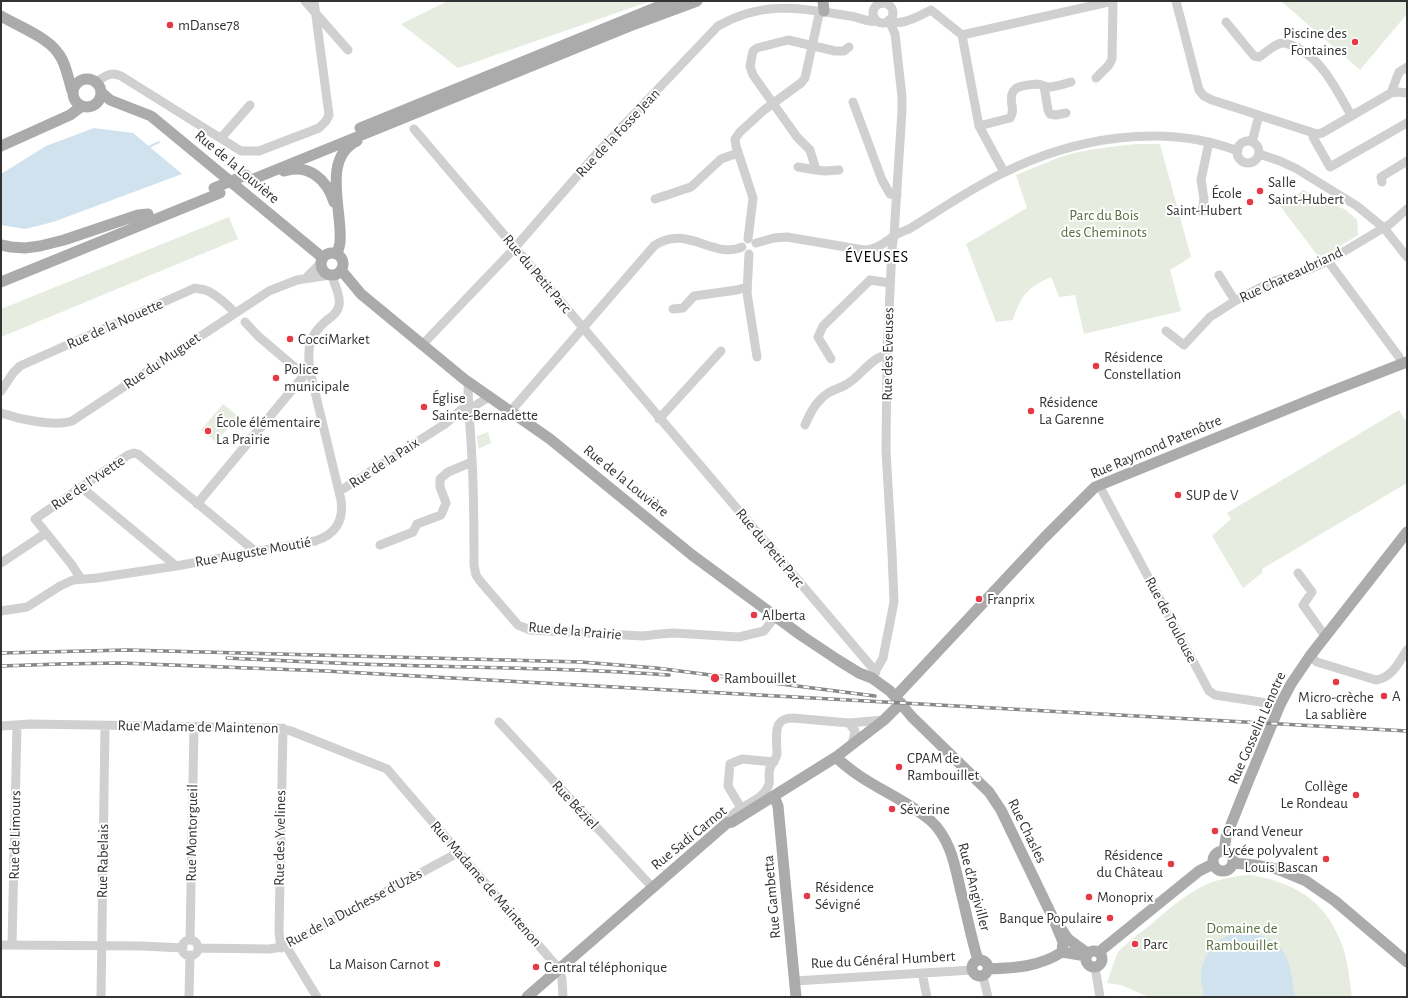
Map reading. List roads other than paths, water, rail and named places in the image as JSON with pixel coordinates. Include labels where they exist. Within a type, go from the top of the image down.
[{"type":"main road","points":[[1,282],[217,190],[672,1]]},
{"type":"main road","points":[[248,178],[268,173],[697,1]]},
{"type":"main road","points":[[1,16],[47,42],[58,53],[74,74],[84,79],[90,79],[99,87],[100,99],[95,105],[88,107],[78,104],[73,94],[63,61]]},
{"type":"main road","points":[[57,120],[73,94],[76,83],[84,79]]},
{"type":"main road","name":"Rue de la Louvière","points":[[99,87],[110,100],[151,116],[166,127],[322,260]]},
{"type":"main road","name":"Rue de la Louvière","points":[[95,105],[126,107]]},
{"type":"main road","points":[[1,146],[70,115],[82,106]]},
{"type":"main road","points":[[337,254],[340,244],[336,178],[338,164],[343,153],[353,143],[375,133],[380,128]]},
{"type":"main road","points":[[268,173],[276,174],[294,169],[304,170],[314,174],[329,189],[339,218]]},
{"type":"main road","points":[[1,275],[148,214],[217,190]]},
{"type":"main road","points":[[1,244],[11,247],[25,248],[40,246],[64,240],[138,214],[148,214]]},
{"type":"main road","points":[[331,253],[337,254],[343,261],[334,273],[324,272],[322,260],[331,253]]},
{"type":"main road","name":"Rue de la Louvière","points":[[334,273],[405,332],[423,344],[468,383],[550,439],[692,555],[775,617],[838,660],[872,671],[882,684],[898,699]]},
{"type":"main road","name":"Rue Raymond Patenôtre","points":[[898,699],[1044,538],[1088,492],[1099,485],[1405,363]]},
{"type":"main road","name":"Rue Gosselin Lenotre","points":[[1224,851],[1226,837],[1280,705],[1291,684],[1325,636],[1407,532]]},
{"type":"main road","name":"Rue Chasles","points":[[898,699],[912,717],[989,792],[995,800],[1002,810],[1053,918]]},
{"type":"main road","name":"Rue Sadi Carnot","points":[[527,997],[652,887],[737,815],[768,796],[784,790],[836,757],[884,720],[898,699]]},
{"type":"main road","points":[[884,720],[900,716],[912,717]]},
{"type":"main road","name":"Rue d'Angiviller","points":[[836,757],[859,776],[930,820],[945,839],[954,860],[978,960]]},
{"type":"main road","name":"Rue Gambetta","points":[[768,796],[778,806],[796,997]]},
{"type":"main road","points":[[1224,851],[1232,856],[1233,863],[1230,869],[1224,872],[1217,870],[1213,864],[1214,855],[1224,851]]},
{"type":"main road","points":[[1233,863],[1277,869],[1306,881],[1334,901],[1407,962]]},
{"type":"main road","points":[[1099,952],[1102,960],[1096,969],[1087,964],[1085,959],[1091,951],[1099,952],[1199,870],[1213,864]]},
{"type":"main road","points":[[1053,918],[1068,939],[1087,955]]},
{"type":"main road","points":[[1053,918],[1063,942],[1062,952]]},
{"type":"main road","points":[[985,973],[986,962],[978,960],[972,965],[972,970],[975,975],[1037,964],[1062,952],[1087,955]]},
{"type":"street","points":[[305,1],[348,50]]},
{"type":"street","points":[[99,87],[107,75],[114,73],[121,76],[241,151],[259,151],[319,128],[326,122],[329,115],[314,1]]},
{"type":"street","points":[[962,34],[1113,1],[1112,59],[1109,65],[1096,78]]},
{"type":"street","points":[[1176,1],[1188,51],[1201,94],[1212,100],[1313,133],[1322,133],[1391,93],[1407,93]]},
{"type":"street","name":"Rue de la Fosse Jean","points":[[423,344],[515,248],[599,151],[726,19],[733,14],[752,5],[768,2],[784,2],[822,7],[873,22],[887,16]]},
{"type":"street","points":[[852,16],[877,4],[884,3],[889,6],[887,16],[893,23],[906,21]]},
{"type":"street","name":"Rue des Eveuses","points":[[872,671],[883,658],[894,602],[886,451],[887,355],[892,248],[902,110],[901,83],[895,34],[887,16],[873,16],[877,4]]},
{"type":"street","points":[[895,34],[906,21],[932,5],[962,34],[979,126],[1004,172]]},
{"type":"street","points":[[742,247],[743,251],[749,254],[756,252],[758,247],[752,241],[753,198],[735,142],[737,135],[804,80],[822,7]]},
{"type":"street","points":[[1226,22],[1254,56],[1259,57],[1282,43],[1291,45],[1306,53],[1324,71],[1351,115]]},
{"type":"street","points":[[816,170],[810,150],[797,137],[753,76],[750,66],[753,51],[757,48],[788,40],[835,52],[844,51],[849,47]]},
{"type":"street","points":[[1391,93],[1399,72],[1407,67]]},
{"type":"street","points":[[979,126],[1010,118],[1013,108],[1011,95],[1017,87],[1038,84],[1048,87],[1071,82]]},
{"type":"street","points":[[1044,86],[1050,114],[1056,115],[1066,113]]},
{"type":"street","points":[[854,102],[882,180],[890,194],[897,195]]},
{"type":"street","points":[[221,138],[250,105]]},
{"type":"street","points":[[1252,142],[1259,115]]},
{"type":"street","points":[[1313,133],[1313,137],[1330,167],[1407,123]]},
{"type":"street","name":"Rue du Petit Parc","points":[[414,128],[872,671]]},
{"type":"street","points":[[510,412],[638,263],[657,243],[680,237],[726,250],[738,249],[742,247],[743,242],[786,237],[869,250],[877,248],[894,235],[909,229],[1004,172],[1060,150],[1116,138],[1146,136],[1175,137],[1209,142],[1221,144],[1238,151]]},
{"type":"street","points":[[1202,212],[1204,199],[1201,180],[1209,142]]},
{"type":"street","points":[[1252,142],[1258,148],[1259,154],[1254,161],[1248,163],[1240,158],[1238,151],[1242,143],[1252,142]]},
{"type":"street","points":[[655,199],[691,187],[721,159],[738,153]]},
{"type":"street","points":[[1259,154],[1280,161],[1310,177],[1357,206],[1384,228],[1407,257]]},
{"type":"street","points":[[1382,182],[1381,176],[1407,161]]},
{"type":"street","points":[[798,167],[825,171],[839,170]]},
{"type":"street","name":"Rue Chateaubriand","points":[[1166,331],[1184,345],[1210,317],[1235,301],[1269,283],[1308,270],[1328,261],[1384,228],[1407,209]]},
{"type":"street","points":[[749,254],[747,287],[757,357]]},
{"type":"street","name":"Rue du Muguet","points":[[306,278],[322,260]]},
{"type":"street","points":[[1328,261],[1405,363]]},
{"type":"street","name":"Rue du Muguet","points":[[1,413],[12,417],[52,423],[72,421],[269,291],[295,281],[334,273]]},
{"type":"street","name":"Rue Auguste Moutié","points":[[1,611],[27,606],[68,581],[176,566],[315,541],[327,537],[335,528],[341,516],[342,506],[308,372],[308,356],[311,338],[315,331],[337,311],[339,305],[339,297],[334,273]]},
{"type":"street","points":[[1219,275],[1235,301]]},
{"type":"street","points":[[831,359],[818,337],[823,326],[870,280],[890,283]]},
{"type":"street","points":[[673,309],[683,308],[694,296],[747,287]]},
{"type":"street","name":"Rue de la Nouette","points":[[1,391],[13,373],[20,366],[195,288],[205,289],[232,309],[234,313]]},
{"type":"street","points":[[197,504],[308,372],[298,370],[258,336],[245,322]]},
{"type":"street","points":[[659,418],[721,351]]},
{"type":"street","points":[[805,425],[811,410],[828,392],[849,383],[880,356],[887,355]]},
{"type":"street","name":"Rue de la Prairie","points":[[468,383],[468,407],[470,417],[472,462],[474,565],[476,575],[518,625],[530,630],[643,636],[674,633],[739,638],[764,631],[775,617]]},
{"type":"street","points":[[470,417],[476,405],[489,397]]},
{"type":"street","name":"Rue de la Paix","points":[[339,490],[343,489],[438,428],[461,410],[468,407]]},
{"type":"street","name":"Rue du Muguet","points":[[1,419],[12,417]]},
{"type":"street","name":"Rue de l'Yvette","points":[[81,579],[35,519],[134,453],[138,454],[256,552]]},
{"type":"street","points":[[380,545],[413,532],[417,524],[441,515],[446,503],[440,487],[440,479],[448,472],[472,462]]},
{"type":"street","name":"Rue de Toulouse","points":[[1099,485],[1209,691],[1215,695],[1280,705]]},
{"type":"street","points":[[82,487],[176,566]]},
{"type":"street","points":[[1,563],[46,533]]},
{"type":"street","points":[[1298,573],[1312,592],[1303,605],[1325,636]]},
{"type":"street","points":[[1310,656],[1317,662],[1376,680],[1388,677],[1407,650]]},
{"type":"street","points":[[737,815],[751,801],[768,796],[770,769],[776,756],[778,726],[786,718],[849,723],[884,720]]},
{"type":"street","name":"Rue Béziel","points":[[499,722],[652,887]]},
{"type":"street","points":[[849,723],[855,731],[852,745]]},
{"type":"street","name":"Rue de Limours","points":[[12,945],[16,725]]},
{"type":"street","name":"Rue Madame de Maintenon","points":[[1,726],[283,728],[386,769],[559,969]]},
{"type":"street","name":"Rue Rabelais","points":[[101,997],[106,726]]},
{"type":"street","name":"Rue Montorgueil","points":[[190,940],[194,727]]},
{"type":"street","name":"Rue des Yvelines","points":[[283,728],[279,932],[283,947]]},
{"type":"street","points":[[737,815],[728,782],[730,764],[742,759],[774,762]]},
{"type":"street","points":[[769,784],[776,788],[787,787]]},
{"type":"street","points":[[732,794],[751,801]]},
{"type":"street","name":"Rue de la Duchesse d'Uzès","points":[[198,948],[269,949],[283,947],[452,856],[457,851]]},
{"type":"street","points":[[190,940],[197,943],[198,948],[195,954],[190,955],[186,954],[183,948],[184,943],[190,940]]},
{"type":"street","points":[[1,945],[183,948]]},
{"type":"street","points":[[283,947],[317,997]]},
{"type":"street","points":[[189,997],[190,955]]},
{"type":"street","points":[[559,969],[562,978],[563,997]]},
{"type":"street","points":[[1096,969],[1100,997]]},
{"type":"street","name":"Rue du Général Humbert","points":[[795,981],[972,970]]},
{"type":"street","points":[[922,973],[927,997]]},
{"type":"street","points":[[985,973],[988,997]]},
{"type":"water","points":[[94,128],[133,133],[182,174],[53,222],[25,229],[1,225],[1,174],[46,146]]},
{"type":"water","points":[[1251,932],[1264,936],[1273,941],[1285,955],[1289,964],[1295,997],[1204,997],[1201,980],[1202,970],[1206,956],[1210,950],[1215,944],[1228,936],[1235,933]]},
{"type":"waterway","points":[[147,148],[159,142]]},
{"type":"railway","points":[[1,653],[127,650],[581,662],[656,668],[875,696]]},
{"type":"railway","points":[[227,658],[379,665],[579,670],[669,675]]},
{"type":"railway","points":[[1,666],[120,663],[326,671],[1407,731]]},
{"type":"place","name":"mDanse78","points":[[170,25]]},
{"type":"place","name":"Piscine des Fontaines","points":[[1355,42]]},
{"type":"place","name":"Salle Saint-Hubert","points":[[1260,191]]},
{"type":"place","name":"École Saint-Hubert","points":[[1250,202]]},
{"type":"place","name":"CocciMarket","points":[[290,339]]},
{"type":"place","name":"Résidence Constellation","points":[[1096,366]]},
{"type":"place","name":"Police municipale","points":[[276,378]]},
{"type":"place","name":"Église Sainte-Bernadette","points":[[424,407]]},
{"type":"place","name":"Résidence La Garenne","points":[[1031,411]]},
{"type":"place","name":"École élémentaire La Prairie","points":[[208,431]]},
{"type":"place","name":"SUP de V","points":[[1178,495]]},
{"type":"place","name":"Franprix","points":[[979,599]]},
{"type":"place","name":"Alberta","points":[[754,615]]},
{"type":"place","name":"Rambouillet","points":[[715,678]]},
{"type":"place","name":"Micro-crèche La sablière","points":[[1336,682]]},
{"type":"place","name":"A","points":[[1384,696]]},
{"type":"place","name":"CPAM de Rambouillet","points":[[899,767]]},
{"type":"place","name":"Collège Le Rondeau","points":[[1356,795]]},
{"type":"place","name":"Séverine","points":[[892,809]]},
{"type":"place","name":"Grand Veneur","points":[[1215,831]]},
{"type":"place","name":"Lycée polyvalent Louis Bascan","points":[[1326,859]]},
{"type":"place","name":"Résidence du Château","points":[[1171,864]]},
{"type":"place","name":"Résidence Sévigné","points":[[807,896]]},
{"type":"place","name":"Monoprix","points":[[1089,897]]},
{"type":"place","name":"Banque Populaire","points":[[1110,918]]},
{"type":"place","name":"Parc","points":[[1135,944]]},
{"type":"place","name":"La Maison Carnot","points":[[437,964]]},
{"type":"place","name":"Central téléphonique","points":[[536,967]]},
{"type":"district","name":"ÉVEUSES","points":[[877,257]]},
{"type":"park label","name":"Parc du Bois des Cheminots","points":[[1104,224]]},
{"type":"park label","name":"Domaine de Rambouillet","points":[[1242,936]]}]
